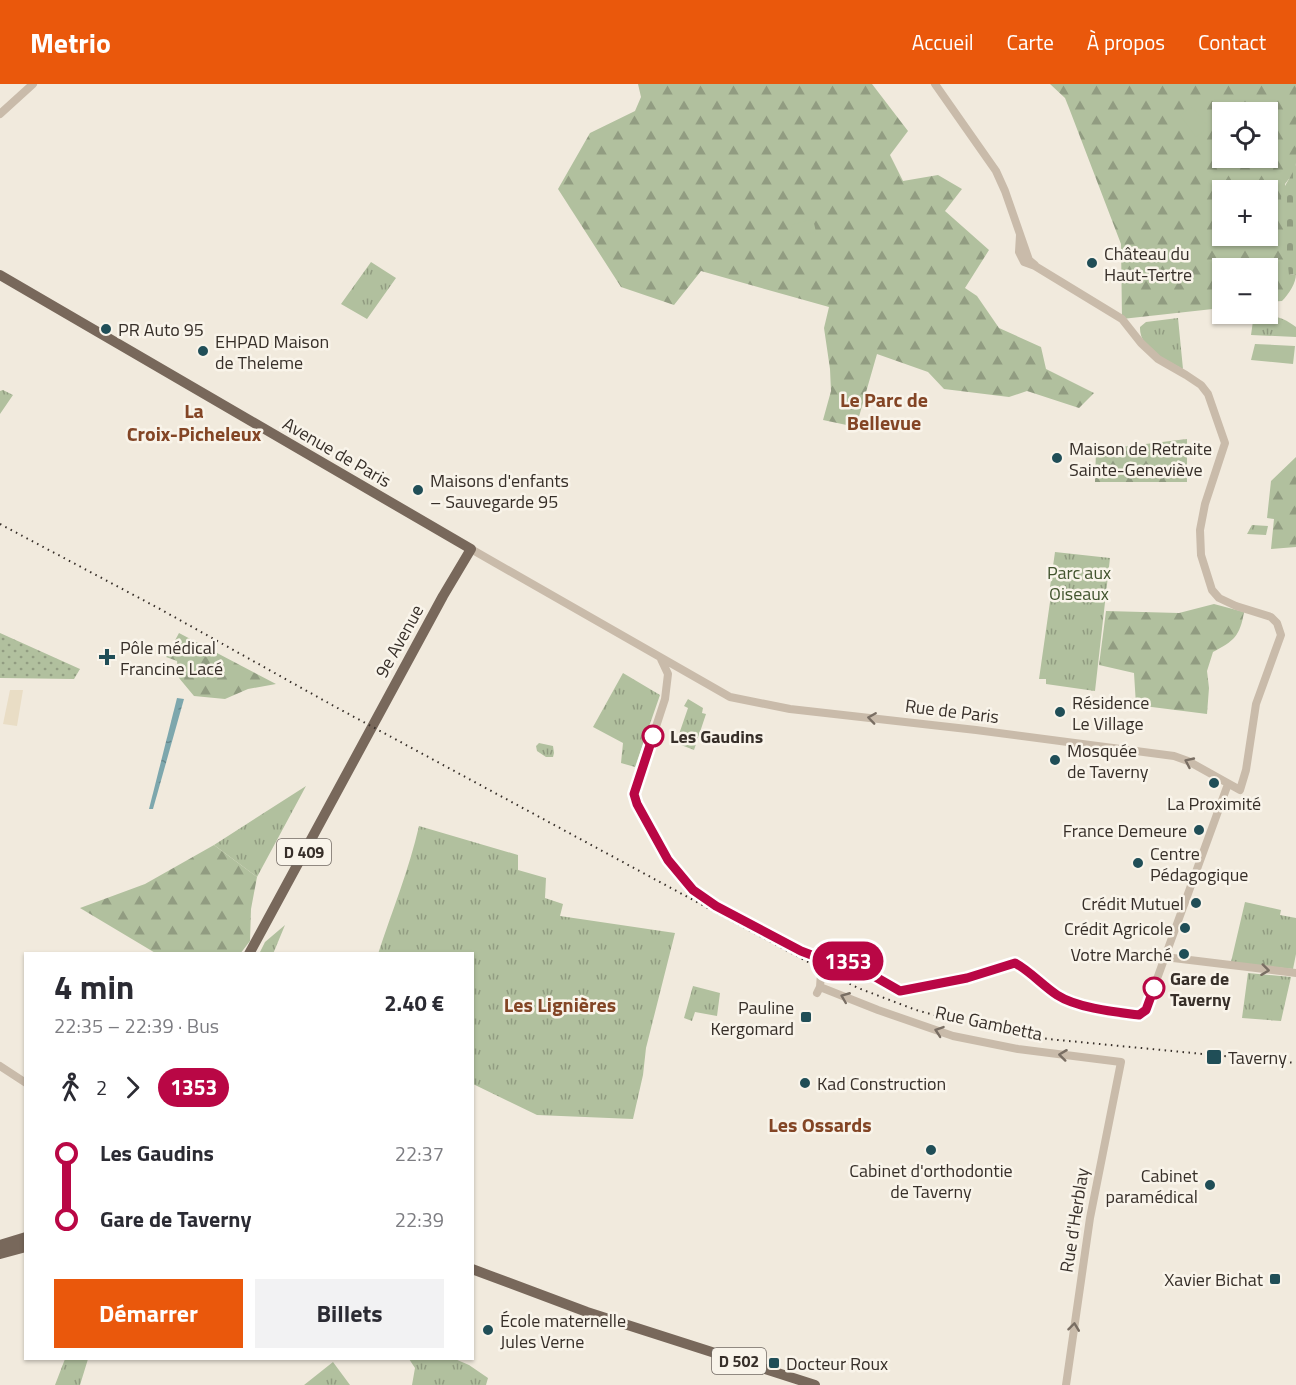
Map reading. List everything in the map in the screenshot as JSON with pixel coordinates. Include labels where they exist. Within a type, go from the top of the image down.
[{"type":"main road","name":"Avenue de Paris","points":[[0,275],[471,549]]},
{"type":"main road","name":"9e Avenue","points":[[250,952],[379,713],[471,549]]},
{"type":"main road","points":[[0,1245],[24,1238]]},
{"type":"main road","points":[[0,1254],[24,1248]]},
{"type":"main road","name":"D 502","points":[[474,1269],[587,1312],[815,1385]]},
{"type":"street","points":[[0,114],[33,84]]},
{"type":"street","name":"Rue de Paris","points":[[662,659],[730,697],[765,705],[1173,756],[1188,761],[1240,790],[1246,770],[1256,704],[1281,635],[1277,623],[1271,617],[1219,598],[1212,590],[1201,555],[1200,530],[1205,504],[1225,443],[1208,394],[1201,385],[1158,359],[1141,343],[1122,319],[1021,259],[1020,235],[996,171],[935,84]]},
{"type":"street","name":"Avenue de Paris","points":[[471,549],[662,659]]},
{"type":"street","points":[[662,659],[669,674],[665,699],[634,794],[637,804],[668,860],[693,890],[726,911],[801,951],[822,959],[846,960],[900,991],[967,978],[1015,963],[1026,969],[1058,996],[1089,1007],[1140,1015],[1146,1010],[1228,784]]},
{"type":"street","points":[[668,684],[676,673],[687,672]]},
{"type":"street","points":[[1165,957],[1296,973]]},
{"type":"street","name":"Rue Gambetta","points":[[822,959],[818,990],[953,1036],[1018,1049],[1121,1062]]},
{"type":"street","name":"Rue d'Herblay","points":[[1066,1385],[1090,1218],[1121,1062]]},
{"type":"street","points":[[0,1066],[24,1082]]},
{"type":"green space","points":[[638,84],[872,84],[908,131],[890,155],[903,181],[938,175],[962,189],[945,211],[989,250],[965,288],[977,296],[999,328],[1041,347],[1046,369],[1094,393],[1079,408],[1027,391],[1009,397],[944,389],[928,372],[877,354],[856,427],[823,420],[831,391],[824,328],[829,307],[701,271],[674,305],[621,287],[558,189],[590,133],[635,111],[641,97]]},
{"type":"green space","points":[[1050,84],[1296,84],[1296,163],[1295,171],[1285,184],[1290,275],[1296,274],[1296,277],[1290,292],[1282,301],[1278,301],[1278,258],[1212,258],[1212,309],[1122,319],[1121,244],[1065,98]]},
{"type":"green space","points":[[1192,107],[1209,127],[1196,137],[1180,115]]},
{"type":"green space","points":[[1296,163],[1296,274],[1289,275],[1281,198]]},
{"type":"green space","points":[[813,219],[816,232],[794,236],[791,225]]},
{"type":"green space","points":[[371,262],[396,278],[367,319],[341,304]]},
{"type":"green space","points":[[1278,317],[1296,327],[1296,337],[1251,335],[1253,324],[1278,324]]},
{"type":"green space","points":[[1178,318],[1183,369],[1149,348],[1141,335],[1140,327],[1146,322]]},
{"type":"green space","points":[[1255,344],[1295,346],[1293,364],[1251,360]]},
{"type":"green space","points":[[3,390],[13,395],[0,414],[0,391]]},
{"type":"green space","points":[[1187,439],[1187,482],[1095,482],[1096,450]]},
{"type":"green space","points":[[1296,457],[1296,547],[1271,549],[1274,519],[1267,518],[1271,481]]},
{"type":"green space","points":[[1252,525],[1268,526],[1266,535],[1247,534]]},
{"type":"green space","name":"Parc aux Oiseaux","points":[[1055,552],[1110,558],[1095,691],[1046,684],[1046,679],[1039,679]]},
{"type":"green space","points":[[1214,604],[1244,612],[1235,637],[1213,652],[1207,671],[1209,688],[1207,714],[1136,705],[1134,673],[1099,665],[1106,611],[1179,613]]},
{"type":"green space","points":[[0,633],[80,669],[74,679],[0,678]]},
{"type":"green space","points":[[179,633],[276,684],[248,689],[225,699],[194,696],[179,678],[177,661],[166,657]]},
{"type":"green space","points":[[623,673],[660,695],[635,767],[621,763],[623,743],[593,727]]},
{"type":"green space","points":[[688,699],[703,708],[702,713],[706,714],[694,750],[676,743],[688,708],[684,706]]},
{"type":"green space","points":[[539,743],[553,746],[553,757],[546,757],[537,751],[536,746]]},
{"type":"green space","points":[[306,786],[257,877],[214,845]]},
{"type":"green space","points":[[419,826],[518,855],[518,870],[546,878],[545,898],[563,904],[560,916],[675,933],[646,1048],[643,1075],[633,1119],[537,1115],[474,1084],[474,952],[379,952]]},
{"type":"green space","points":[[214,845],[257,877],[251,909],[250,941],[242,952],[154,952],[80,908],[145,884]]},
{"type":"green space","points":[[1245,902],[1281,910],[1280,915],[1296,918],[1296,954],[1293,969],[1231,962]]},
{"type":"green space","points":[[285,925],[274,952],[260,952],[265,942]]},
{"type":"green space","points":[[1248,973],[1291,977],[1281,1021],[1242,1018]]},
{"type":"green space","points":[[693,986],[720,993],[717,1016],[695,1012],[692,1021],[684,1018]]},
{"type":"green space","points":[[65,1360],[88,1360],[80,1385],[55,1385]]},
{"type":"green space","points":[[410,1360],[457,1360],[488,1378],[486,1385],[412,1385],[415,1368]]},
{"type":"green space","points":[[333,1362],[350,1385],[304,1385]]},
{"type":"shaded area","points":[[10,690],[23,690],[17,726],[3,724]]},
{"type":"water","points":[[177,698],[184,699],[153,809],[149,809]]},
{"type":"railway","points":[[0,524],[858,988],[916,1010],[985,1029],[1048,1039],[1296,1063]]},
{"type":"bus line","name":"1353","points":[[653,736],[634,794],[637,804],[668,860],[693,890],[716,906],[801,951],[822,959],[846,960],[900,991],[967,978],[1015,963],[1026,969],[1058,996],[1089,1007],[1139,1015],[1146,1010],[1154,988]]},
{"type":"place","name":"Château du Haut-Tertre","points":[[1092,263]]},
{"type":"place","name":"PR Auto 95","points":[[106,329]]},
{"type":"place","name":"EHPAD Maison de Theleme","points":[[203,351]]},
{"type":"place","name":"Maison de Retraite Sainte-Geneviève","points":[[1057,458]]},
{"type":"place","name":"Maisons d'enfants – Sauvegarde 95","points":[[418,490]]},
{"type":"place","name":"Pôle médical Francine Lacé","points":[[107,657]]},
{"type":"place","name":"Résidence Le Village","points":[[1060,712]]},
{"type":"place","name":"Les Gaudins","points":[[653,736]]},
{"type":"place","name":"Mosquée de Taverny","points":[[1055,760]]},
{"type":"place","name":"La Proximité","points":[[1214,783]]},
{"type":"place","name":"France Demeure","points":[[1199,830]]},
{"type":"place","name":"Centre Pédagogique","points":[[1138,863]]},
{"type":"place","name":"Crédit Mutuel","points":[[1196,903]]},
{"type":"place","name":"Crédit Agricole","points":[[1185,928]]},
{"type":"place","name":"Votre Marché","points":[[1184,954]]},
{"type":"place","name":"Gare de Taverny","points":[[1154,988]]},
{"type":"place","name":"Pauline Kergomard","points":[[806,1017]]},
{"type":"place","name":"Taverny","points":[[1214,1057]]},
{"type":"place","name":"Kad Construction","points":[[805,1083]]},
{"type":"place","name":"Cabinet d'orthodontie de Taverny","points":[[931,1150]]},
{"type":"place","name":"Cabinet paramédical","points":[[1210,1185]]},
{"type":"place","name":"Xavier Bichat","points":[[1275,1279]]},
{"type":"place","name":"École maternelle Jules Verne","points":[[488,1330]]},
{"type":"place","name":"Docteur Roux","points":[[774,1363]]},
{"type":"district","name":"Le Parc de Bellevue","points":[[884,410]]},
{"type":"district","name":"La Croix-Picheleux","points":[[194,422]]},
{"type":"district","name":"Les Lignières","points":[[560,1004]]},
{"type":"district","name":"Les Ossards","points":[[820,1124]]}]
